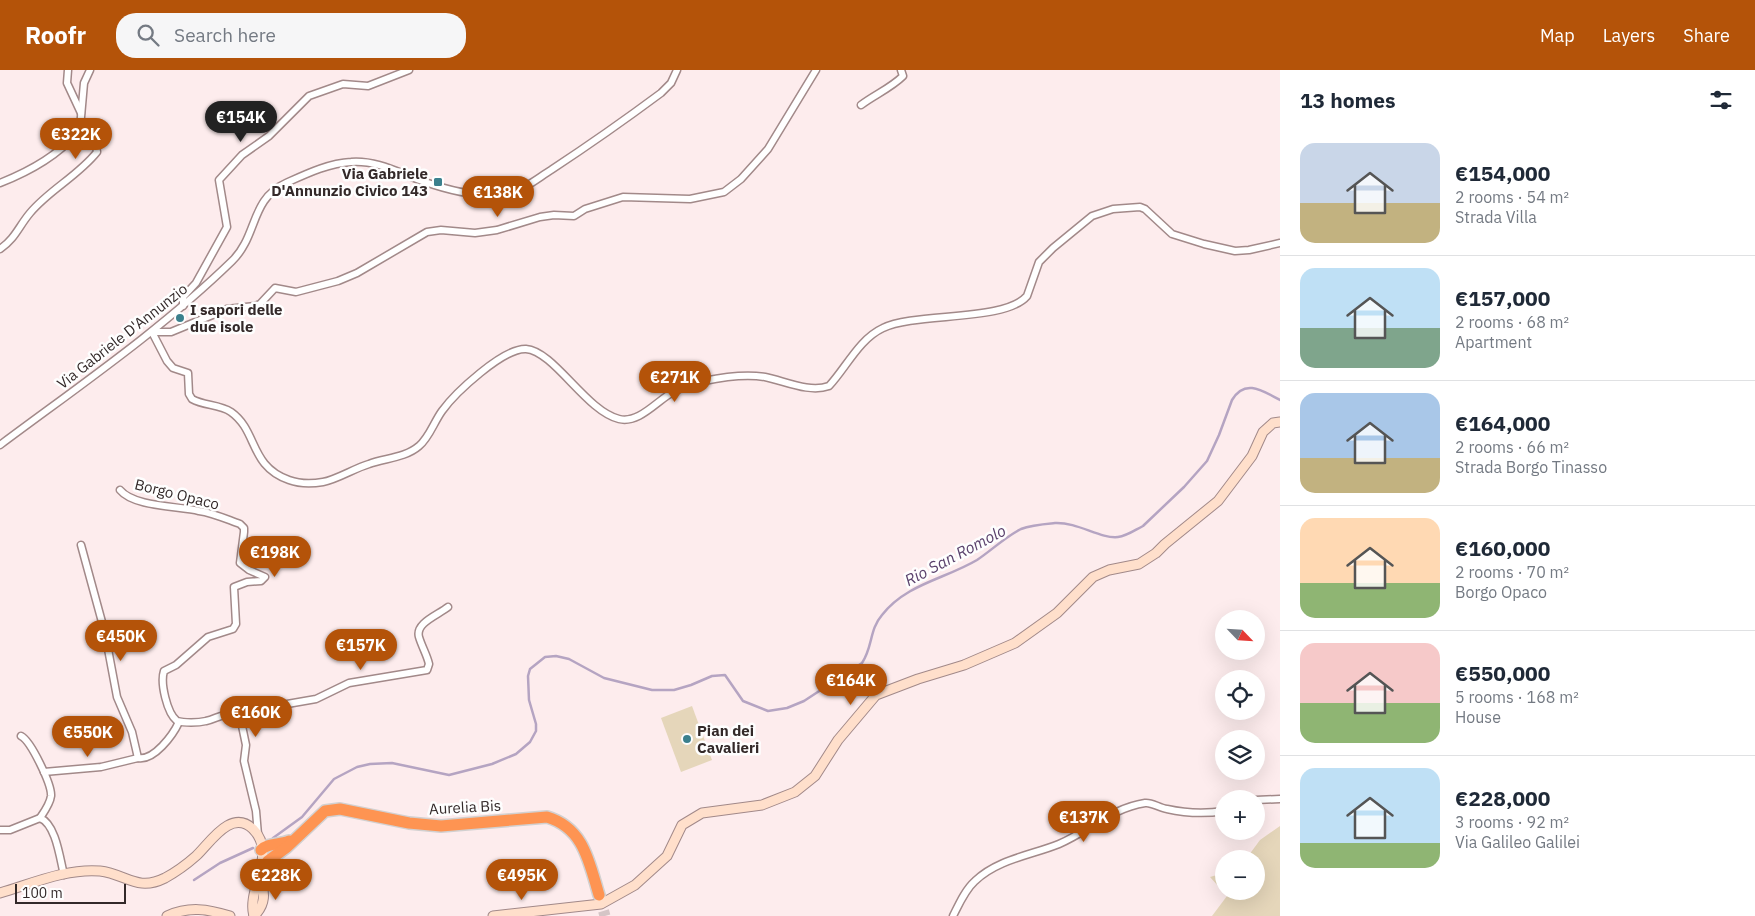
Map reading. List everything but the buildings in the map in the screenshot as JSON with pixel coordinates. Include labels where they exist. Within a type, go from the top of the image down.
[{"type":"highway","name":"Aurelia Bis","points":[[263,847],[282,844],[297,837],[325,812],[334,809],[365,812],[409,823],[441,826],[547,817],[559,820],[569,827],[580,842],[599,895]]},
{"type":"highway","points":[[261,874],[263,847]]},
{"type":"street","points":[[68,70],[68,83],[81,114]]},
{"type":"street","points":[[0,183],[40,164],[66,146],[76,134],[80,128],[84,83],[90,70]]},
{"type":"street","points":[[183,306],[183,297],[196,283],[227,227],[219,180],[228,169],[242,155],[269,136],[309,96],[343,84],[368,86],[409,70]]},
{"type":"street","name":"Via Gabriele D'Annunzio","points":[[0,445],[152,332],[183,306],[234,259],[246,244],[266,196],[284,184],[321,169],[352,162],[388,167],[426,182],[465,193],[497,195],[512,193],[560,164],[655,98],[671,83],[677,70]]},
{"type":"street","points":[[816,70],[768,149],[741,179],[724,192],[690,199],[623,197],[593,206],[574,216],[554,215],[540,217],[497,230],[475,232],[441,230],[427,232],[357,273],[338,281],[296,292],[275,288],[260,304],[227,310],[170,332],[152,332],[166,361],[173,368],[188,372],[189,394],[192,399],[231,412],[242,424],[258,457],[277,474],[299,483],[314,483],[325,482],[371,463],[403,455],[418,448],[449,401],[502,356],[516,350],[526,349],[542,355],[585,396],[610,416],[626,420],[639,416],[674,391],[706,381],[756,376],[814,388],[829,386],[866,341],[882,328],[898,323],[993,310],[1023,300],[1027,296],[1039,262],[1092,216],[1101,212],[1140,207],[1172,234],[1235,251],[1280,243]]},
{"type":"street","points":[[861,106],[878,92],[895,84],[903,76],[902,70]]},
{"type":"street","points":[[0,249],[15,238],[30,212],[88,163],[97,152],[95,140],[88,134],[76,134]]},
{"type":"street","points":[[493,916],[601,904],[635,885],[667,856],[682,825],[702,813],[762,805],[795,792],[815,776],[838,740],[876,695],[918,678],[964,665],[1015,643],[1057,613],[1093,577],[1109,570],[1139,564],[1156,554],[1165,544],[1218,501],[1252,456],[1263,432],[1273,423],[1280,422]]},
{"type":"street","name":"Borgo Opaco","points":[[120,490],[127,496],[140,501],[201,511],[240,524],[243,526],[244,532],[240,563],[249,570],[265,577],[261,581],[247,582],[234,588],[236,624],[233,629],[208,637],[176,665],[164,671],[162,687],[171,714],[179,722]]},
{"type":"street","points":[[81,545],[106,633],[117,698],[132,732],[138,758]]},
{"type":"street","points":[[241,724],[255,712],[270,707],[316,699],[349,683],[427,670],[430,664],[419,637],[419,629],[424,623],[448,607]]},
{"type":"street","points":[[44,772],[101,767],[145,758],[170,738],[179,722],[202,722],[220,715],[237,719],[241,724],[246,745],[244,761],[263,847]]},
{"type":"street","points":[[0,830],[10,830],[40,818],[51,796],[44,772],[29,742],[21,736]]},
{"type":"street","points":[[1265,800],[1280,799]]},
{"type":"street","points":[[953,916],[963,896],[976,880],[1009,861],[1058,844],[1083,832],[1125,807],[1148,803],[1166,809],[1215,812]]},
{"type":"street","points":[[40,818],[47,822],[53,831],[64,875]]},
{"type":"street","points":[[0,893],[64,875],[99,871],[137,884],[151,883],[164,878],[187,864],[224,827],[233,823],[245,824],[263,847]]},
{"type":"street","points":[[256,909],[253,894],[260,889],[261,874]]},
{"type":"street","points":[[167,916],[181,911],[197,909],[212,910],[230,916]]},
{"type":"shaded area","name":"Pian dei Cavalieri","points":[[692,706],[712,760],[681,772],[661,718]]},
{"type":"shaded area","points":[[1280,826],[1280,916],[1212,916],[1224,900],[1265,900],[1265,850],[1253,850],[1260,840],[1265,840],[1265,836]]},
{"type":"shaded area","points":[[1215,876],[1215,883],[1210,877]]},
{"type":"waterway","name":"Rio San Romolo","points":[[273,838],[302,817],[334,779],[357,767],[370,764],[392,763],[449,775],[492,764],[516,754],[530,742],[536,731],[536,724],[529,700],[528,676],[530,669],[545,657],[556,656],[569,659],[604,678],[652,690],[674,690],[712,676],[725,675],[743,701],[768,711],[787,708],[804,701],[862,663],[878,621],[902,596],[926,583],[965,567],[1021,529],[1064,523],[1104,536],[1118,537],[1131,533],[1143,526],[1184,487],[1207,461],[1232,400],[1237,393],[1243,389],[1254,388],[1280,400]]},
{"type":"waterway","name":"Rio San Romolo","points":[[194,880],[220,863],[253,848]]},
{"type":"tunnel","points":[[599,895],[605,916]]},
{"type":"place","name":"Via Gabriele D'Annunzio Civico 143","points":[[438,182]]},
{"type":"place","name":"I sapori delle due isole","points":[[180,318]]},
{"type":"place","name":"Pian dei Cavalieri","points":[[687,739]]}]
